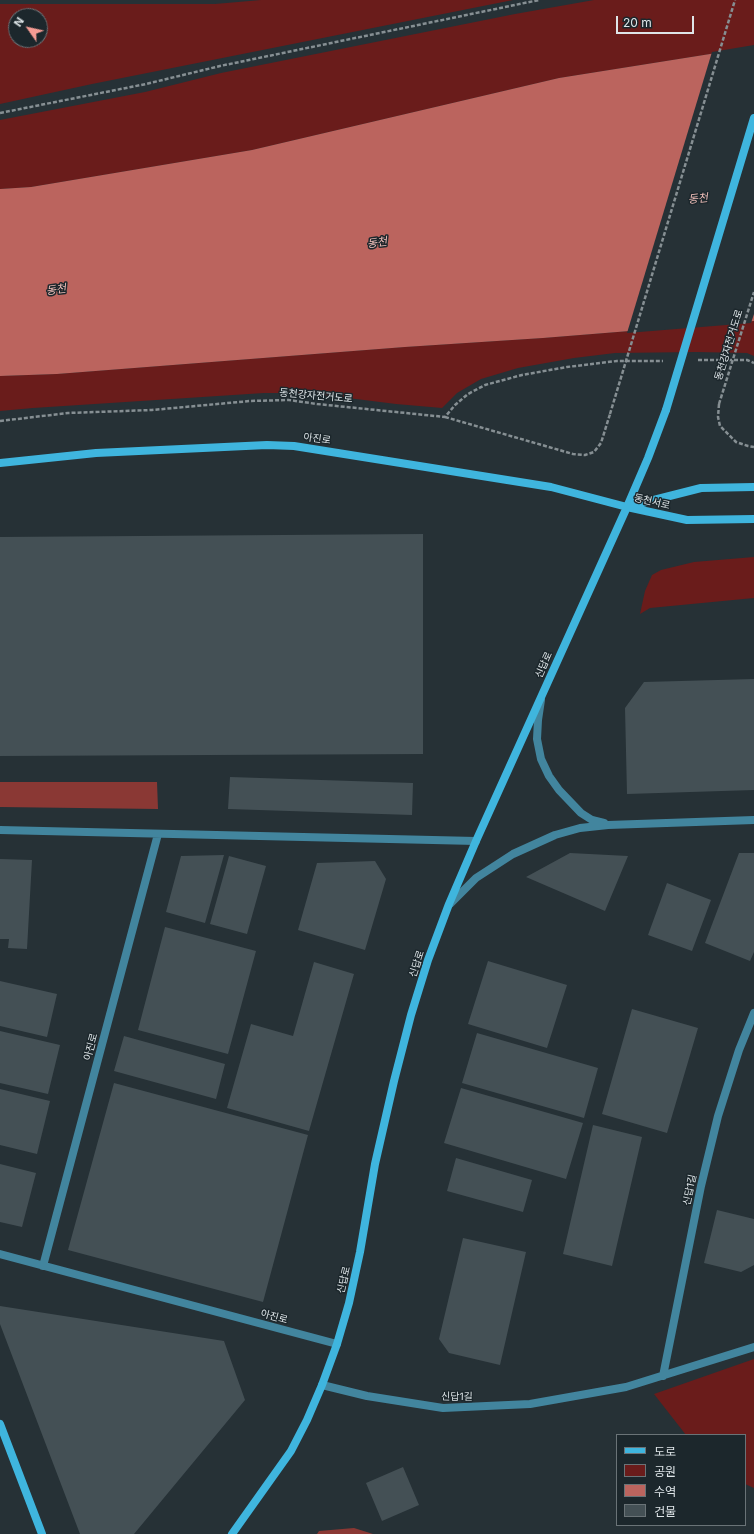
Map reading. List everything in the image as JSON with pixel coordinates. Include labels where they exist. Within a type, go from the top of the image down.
[{"type":"street","name":"신답로","points":[[232,1534],[291,1451],[307,1420],[322,1385],[337,1344],[349,1303],[360,1252],[375,1164],[394,1081],[411,1016],[428,960],[449,904],[476,841],[648,458],[666,410],[754,118]]},
{"type":"street","name":"아진로","points":[[0,463],[96,453],[267,445],[294,446],[551,487],[627,507]]},
{"type":"street","name":"동천서로","points":[[627,507],[701,488],[754,486]]},
{"type":"street","name":"동천서로","points":[[627,507],[687,520],[754,519]]},
{"type":"street","points":[[543,693],[538,720],[537,739],[541,759],[549,776],[559,790],[582,813],[592,820],[608,825]]},
{"type":"street","points":[[449,904],[476,878],[512,854],[561,833],[580,828],[608,825],[754,820]]},
{"type":"street","points":[[0,830],[476,841]]},
{"type":"street","name":"아진로","points":[[44,1266],[158,834]]},
{"type":"street","name":"신답1길","points":[[663,1376],[701,1186],[718,1116],[739,1050],[754,1013]]},
{"type":"street","name":"아진로","points":[[0,1254],[337,1344]]},
{"type":"street","name":"신답1길","points":[[322,1385],[374,1397],[443,1408],[530,1404],[626,1388],[754,1347]]},
{"type":"street","points":[[0,1424],[42,1534]]},
{"type":"path","points":[[0,113],[146,84],[220,66],[539,0]]},
{"type":"path","name":"동천강자전거도로","points":[[0,421],[68,413],[152,410],[250,401],[289,400],[445,417],[573,454],[585,455],[594,452],[601,443],[735,0]]},
{"type":"path","name":"동천강자전거도로","points":[[754,292],[719,404],[718,417],[720,426],[736,442],[754,447]]},
{"type":"path","points":[[747,360],[754,363]]},
{"type":"path","points":[[445,417],[455,405],[468,394],[484,385],[522,375],[560,368],[617,361]]},
{"type":"green space","points":[[261,0],[513,0],[92,84],[0,104],[0,4],[215,4]]},
{"type":"green space","points":[[594,0],[754,0],[754,47],[559,78],[252,150],[31,187],[0,189],[0,120],[145,92],[221,73],[515,14]]},
{"type":"green space","points":[[754,321],[754,356],[747,353],[696,352],[615,353],[574,358],[518,368],[481,379],[457,393],[442,408],[308,393],[264,393],[0,411],[0,376],[57,374]]},
{"type":"green space","points":[[754,557],[754,598],[650,608],[640,614],[645,591],[652,575],[661,570],[694,562]]},
{"type":"green space","points":[[754,1359],[754,1488],[746,1484],[746,1434],[685,1434],[654,1394]]},
{"type":"shaded area","points":[[0,782],[157,782],[158,809],[0,807]]},
{"type":"shaded area","points":[[354,1528],[373,1534],[317,1534],[319,1531]]},
{"type":"water","name":"동천","points":[[754,47],[754,321],[57,374],[0,376],[0,189],[31,187],[252,150],[559,78]]},
{"type":"pier","points":[[754,45],[754,314],[751,323],[627,333],[712,52]]},
{"type":"building","points":[[423,534],[423,754],[0,756],[0,537]]},
{"type":"building","points":[[754,679],[754,790],[627,794],[625,708],[644,682]]},
{"type":"building","points":[[230,777],[413,783],[412,815],[228,809]]},
{"type":"building","points":[[570,853],[628,856],[605,911],[526,877]]},
{"type":"building","points":[[739,853],[754,853],[754,952],[750,961],[705,943]]},
{"type":"building","points":[[224,855],[205,923],[166,912],[181,856]]},
{"type":"building","points":[[229,856],[266,866],[247,934],[210,924]]},
{"type":"building","points":[[0,859],[32,860],[27,949],[8,948],[9,939],[0,939]]},
{"type":"building","points":[[375,861],[386,879],[365,950],[298,930],[317,863]]},
{"type":"building","points":[[667,883],[711,900],[692,951],[648,935]]},
{"type":"building","points":[[165,927],[256,951],[228,1054],[138,1030]]},
{"type":"building","points":[[488,961],[567,985],[547,1048],[468,1024]]},
{"type":"building","points":[[314,962],[354,974],[309,1131],[227,1108],[251,1024],[293,1036]]},
{"type":"building","points":[[0,981],[57,994],[47,1037],[0,1026]]},
{"type":"building","points":[[632,1009],[698,1028],[667,1133],[602,1114]]},
{"type":"building","points":[[0,1031],[60,1045],[48,1094],[0,1083]]},
{"type":"building","points":[[477,1033],[598,1068],[584,1118],[462,1083]]},
{"type":"building","points":[[124,1036],[225,1064],[216,1099],[114,1071]]},
{"type":"building","points":[[114,1083],[308,1135],[263,1302],[68,1250]]},
{"type":"building","points":[[461,1088],[583,1123],[566,1179],[444,1143]]},
{"type":"building","points":[[0,1089],[50,1101],[37,1154],[0,1145]]},
{"type":"building","points":[[593,1125],[642,1137],[612,1266],[563,1254]]},
{"type":"building","points":[[456,1158],[532,1180],[523,1212],[447,1191]]},
{"type":"building","points":[[0,1164],[36,1173],[22,1227],[0,1222]]},
{"type":"building","points":[[717,1210],[754,1219],[754,1265],[741,1272],[704,1263]]},
{"type":"building","points":[[463,1238],[526,1252],[500,1365],[449,1353],[439,1339]]},
{"type":"building","points":[[0,1306],[224,1341],[245,1400],[134,1534],[80,1534],[0,1324]]},
{"type":"building","points":[[403,1467],[419,1505],[382,1521],[366,1483]]}]
